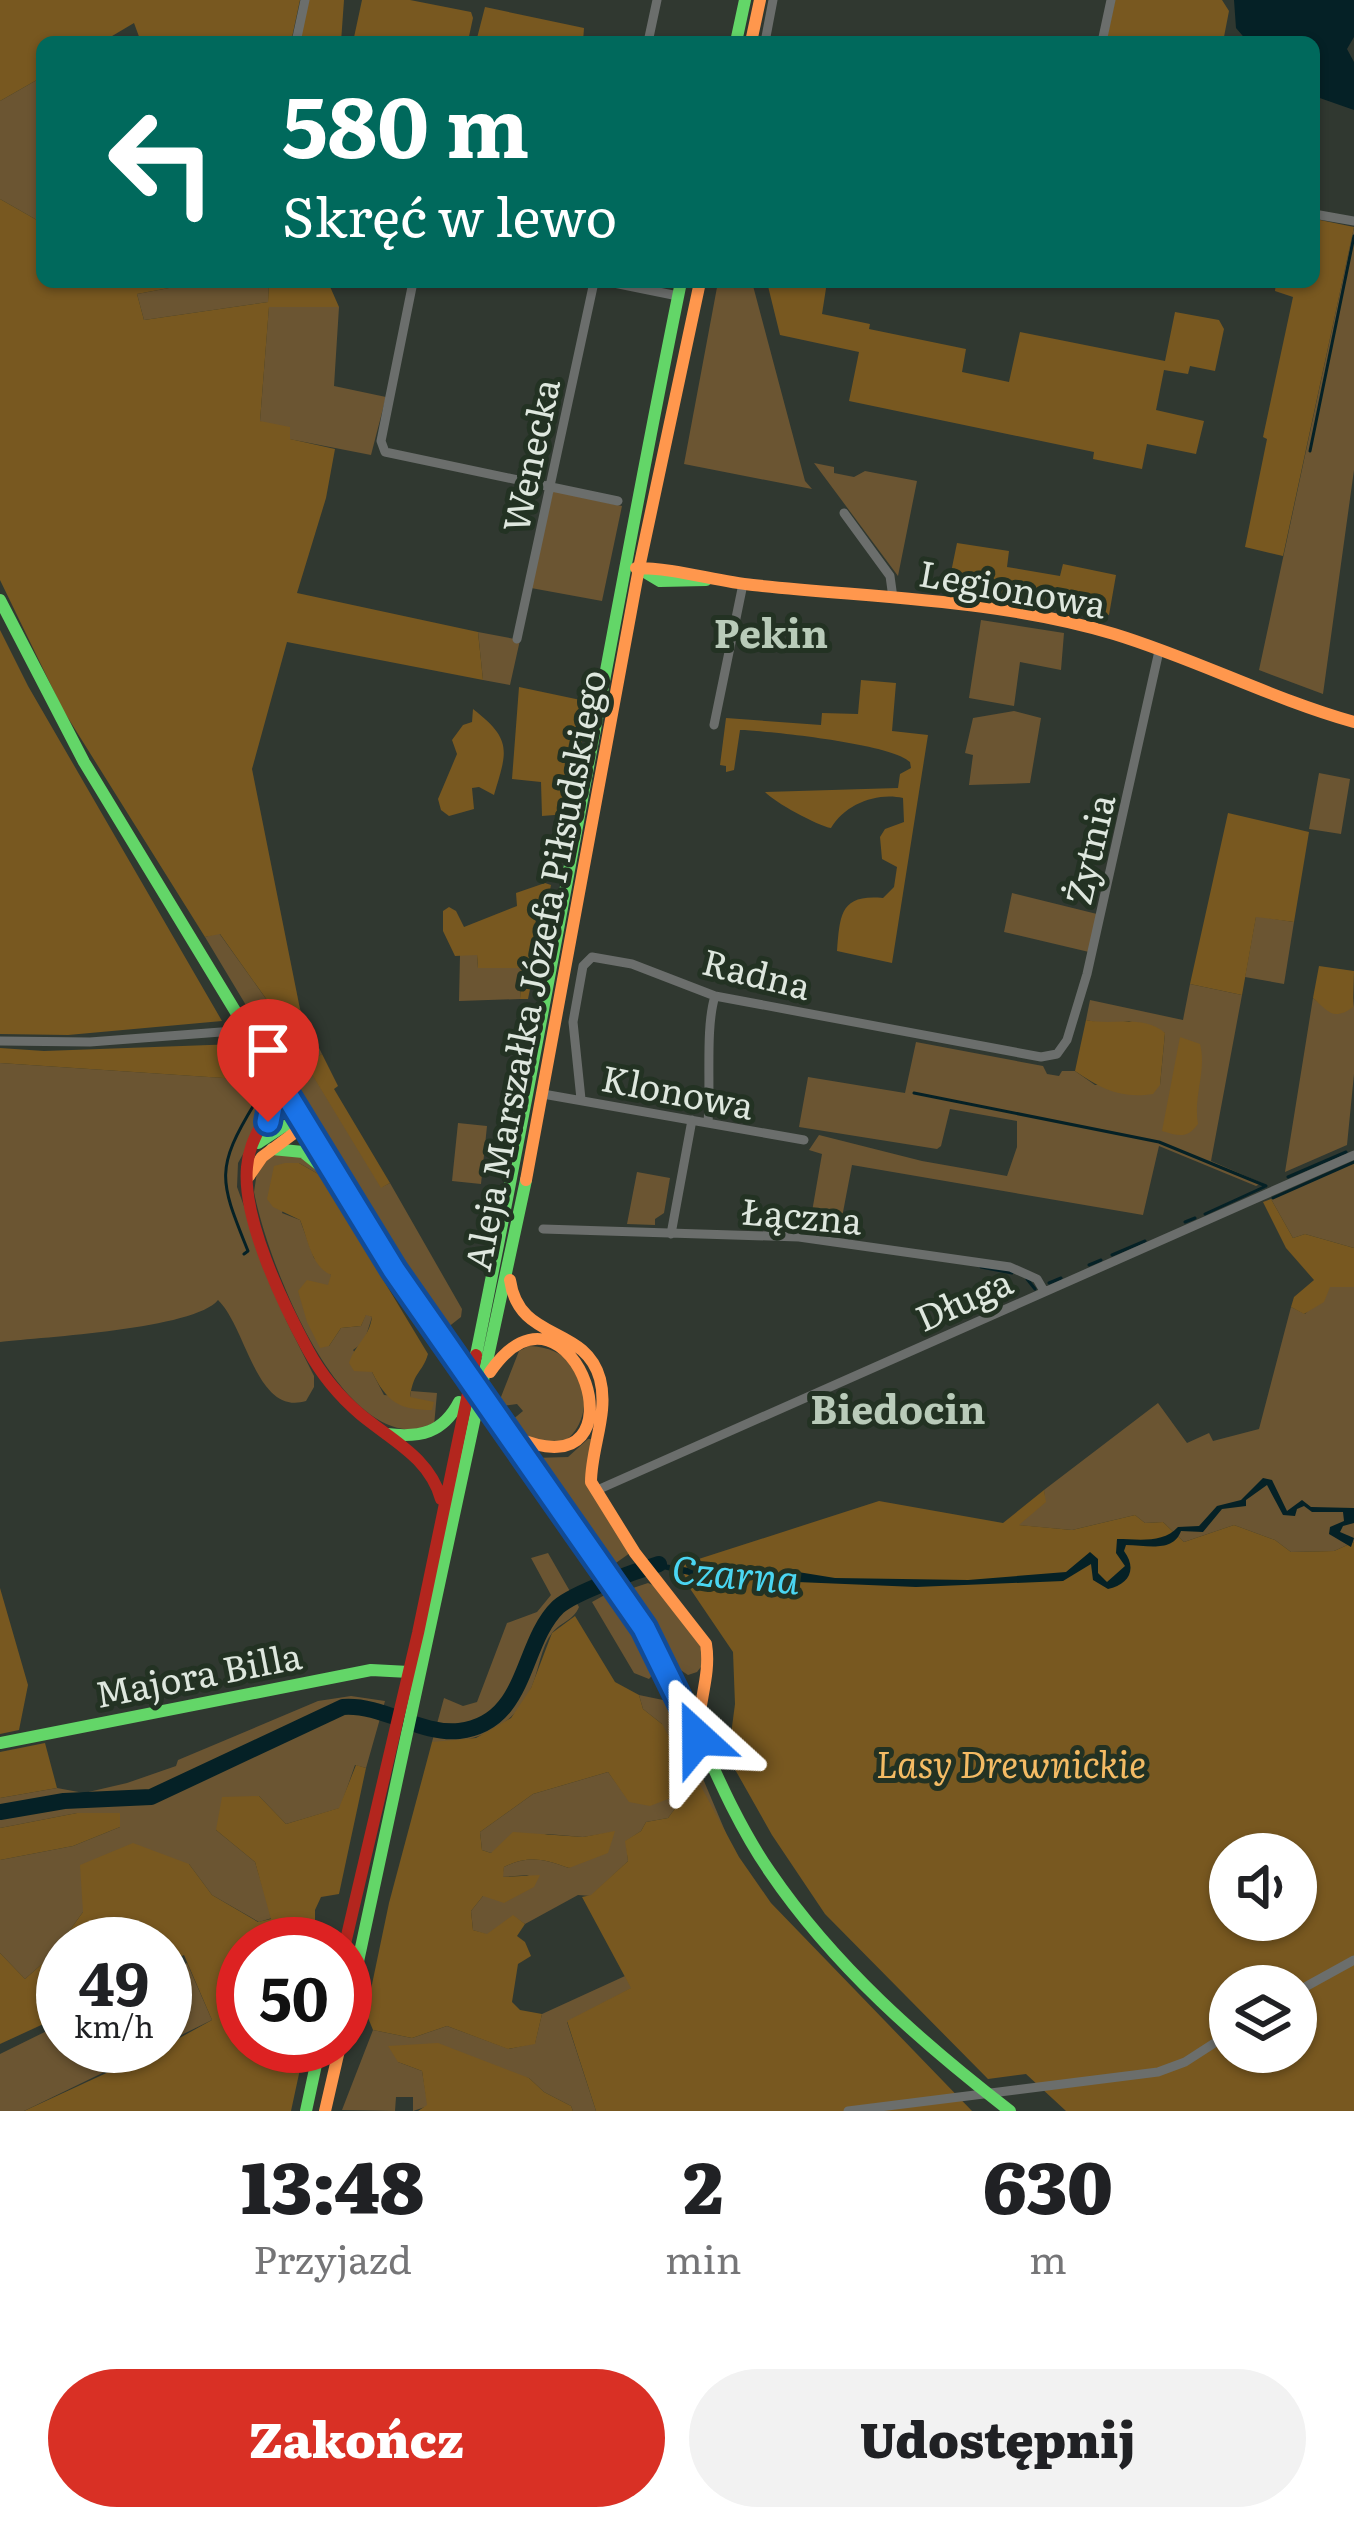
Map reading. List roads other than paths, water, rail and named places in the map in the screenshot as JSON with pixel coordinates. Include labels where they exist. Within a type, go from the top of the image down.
[{"type":"main road","points":[[737,36],[745,0]]},
{"type":"main road","points":[[752,36],[760,0]]},
{"type":"main road","name":"Aleja Marszałka Józefa Piłsudskiego","points":[[401,1738],[485,1384],[639,568],[699,288]]},
{"type":"main road","name":"Aleja Marszałka Józefa Piłsudskiego","points":[[408,1706],[409,1672],[546,1004],[623,566],[679,289]]},
{"type":"main road","name":"Legionowa","points":[[623,566],[639,568],[660,581],[721,580],[1067,621],[1354,722]]},
{"type":"main road","points":[[0,600],[60,716],[343,1187],[440,1336],[626,1599],[673,1682],[743,1830],[775,1882],[851,1968],[1010,2111]]},
{"type":"main road","points":[[260,1051],[272,1101],[268,1122],[248,1163],[253,1214],[311,1357],[344,1400],[437,1482],[442,1512]]},
{"type":"main road","points":[[255,1145],[284,1126],[305,1126]]},
{"type":"main road","points":[[247,1182],[272,1149],[305,1126]]},
{"type":"main road","points":[[272,1149],[307,1152],[343,1187]]},
{"type":"main road","points":[[511,1255],[514,1308],[523,1319],[581,1347],[601,1380],[603,1412],[590,1475],[595,1492],[634,1553],[704,1640],[709,1653],[698,1704],[698,1738]]},
{"type":"main road","points":[[485,1384],[508,1349],[527,1340],[561,1348],[584,1372],[591,1410],[583,1433],[571,1445],[541,1451],[506,1432]]},
{"type":"main road","points":[[386,1433],[417,1437],[439,1429],[456,1411],[474,1362]]},
{"type":"main road","name":"Majora Billa","points":[[0,1743],[371,1670],[409,1672]]},
{"type":"main road","points":[[673,1682],[694,1681],[707,1671]]},
{"type":"main road","points":[[345,1917],[401,1738]]},
{"type":"main road","points":[[366,1917],[401,1738]]},
{"type":"main road","points":[[306,2111],[314,2073]]},
{"type":"main road","points":[[325,2111],[334,2073]]},
{"type":"street","points":[[297,36],[305,0]]},
{"type":"street","points":[[649,36],[657,0]]},
{"type":"street","points":[[766,36],[773,0]]},
{"type":"street","points":[[1103,36],[1111,0]]},
{"type":"street","points":[[1320,215],[1354,221]]},
{"type":"street","points":[[412,288],[381,441],[386,452],[618,501]]},
{"type":"street","name":"Wenecka","points":[[517,639],[593,288]]},
{"type":"street","points":[[844,513],[890,576],[893,598]]},
{"type":"street","points":[[714,725],[743,584]]},
{"type":"street","name":"Żytnia","points":[[1057,1054],[1088,974],[1159,651]]},
{"type":"street","name":"Radna","points":[[580,1100],[573,1022],[587,958],[632,964],[715,996],[1041,1057],[1057,1054]]},
{"type":"street","points":[[708,1123],[709,1023],[715,996]]},
{"type":"street","points":[[0,1041],[91,1042],[247,1030]]},
{"type":"street","name":"Klonowa","points":[[543,1094],[804,1140]]},
{"type":"street","points":[[671,1234],[692,1120]]},
{"type":"street","name":"Długa","points":[[595,1492],[1354,1155]]},
{"type":"street","name":"Łączna","points":[[543,1228],[800,1237],[992,1263],[1024,1271],[1045,1291]]},
{"type":"street","points":[[1317,1980],[1354,1960]]},
{"type":"street","points":[[848,2111],[1158,2072],[1209,2047]]},
{"type":"water","points":[[1234,0],[1354,0],[1354,37],[1347,49],[1354,62],[1354,110],[1320,98],[1320,36],[1243,36],[1236,28]]},
{"type":"water","points":[[1263,1478],[1272,1480],[1287,1511],[1302,1500],[1311,1507],[1354,1508],[1354,1523],[1340,1532],[1354,1538],[1351,1547],[1329,1534],[1330,1527],[1344,1521],[1343,1512],[1312,1512],[1304,1506],[1295,1516],[1283,1515],[1267,1485],[1246,1500],[1246,1506],[1222,1509],[1203,1532],[1181,1531],[1166,1545],[1126,1545],[1129,1576],[1108,1589],[1093,1580],[1091,1564],[1063,1581],[916,1587],[702,1578],[654,1567],[651,1562],[734,1575],[798,1572],[835,1578],[968,1580],[1066,1572],[1090,1552],[1107,1582],[1125,1566],[1116,1553],[1117,1539],[1157,1538],[1178,1527],[1199,1526],[1217,1506],[1241,1500]]},
{"type":"waterway","points":[[1310,451],[1354,236]]},
{"type":"waterway","points":[[914,1093],[1159,1142],[1266,1186]]},
{"type":"waterway","points":[[244,1254],[248,1251],[227,1191],[227,1161],[255,1103]]},
{"type":"waterway","points":[[1288,1177],[1346,1152]]},
{"type":"waterway","points":[[1273,1198],[1354,1162]]},
{"type":"waterway","points":[[1205,1214],[1264,1187]]},
{"type":"waterway","points":[[1185,1222],[1195,1218]]},
{"type":"waterway","points":[[1112,1255],[1145,1241]]},
{"type":"waterway","points":[[1089,1265],[1101,1260]]},
{"type":"waterway","points":[[981,1267],[1012,1273]]},
{"type":"waterway","points":[[1049,1283],[1061,1278]]},
{"type":"waterway","points":[[1027,1279],[1035,1289]]},
{"type":"waterway","name":"Czarna","points":[[0,1812],[64,1801],[151,1797],[343,1707],[373,1710],[444,1731],[482,1725],[511,1698],[536,1641],[558,1607],[591,1589],[659,1564]]},
{"type":"district","name":"Pekin","points":[[771,631]]},
{"type":"district","name":"Biedocin","points":[[898,1407]]},
{"type":"park label","name":"Lasy Drewnickie","points":[[1011,1762]]}]
